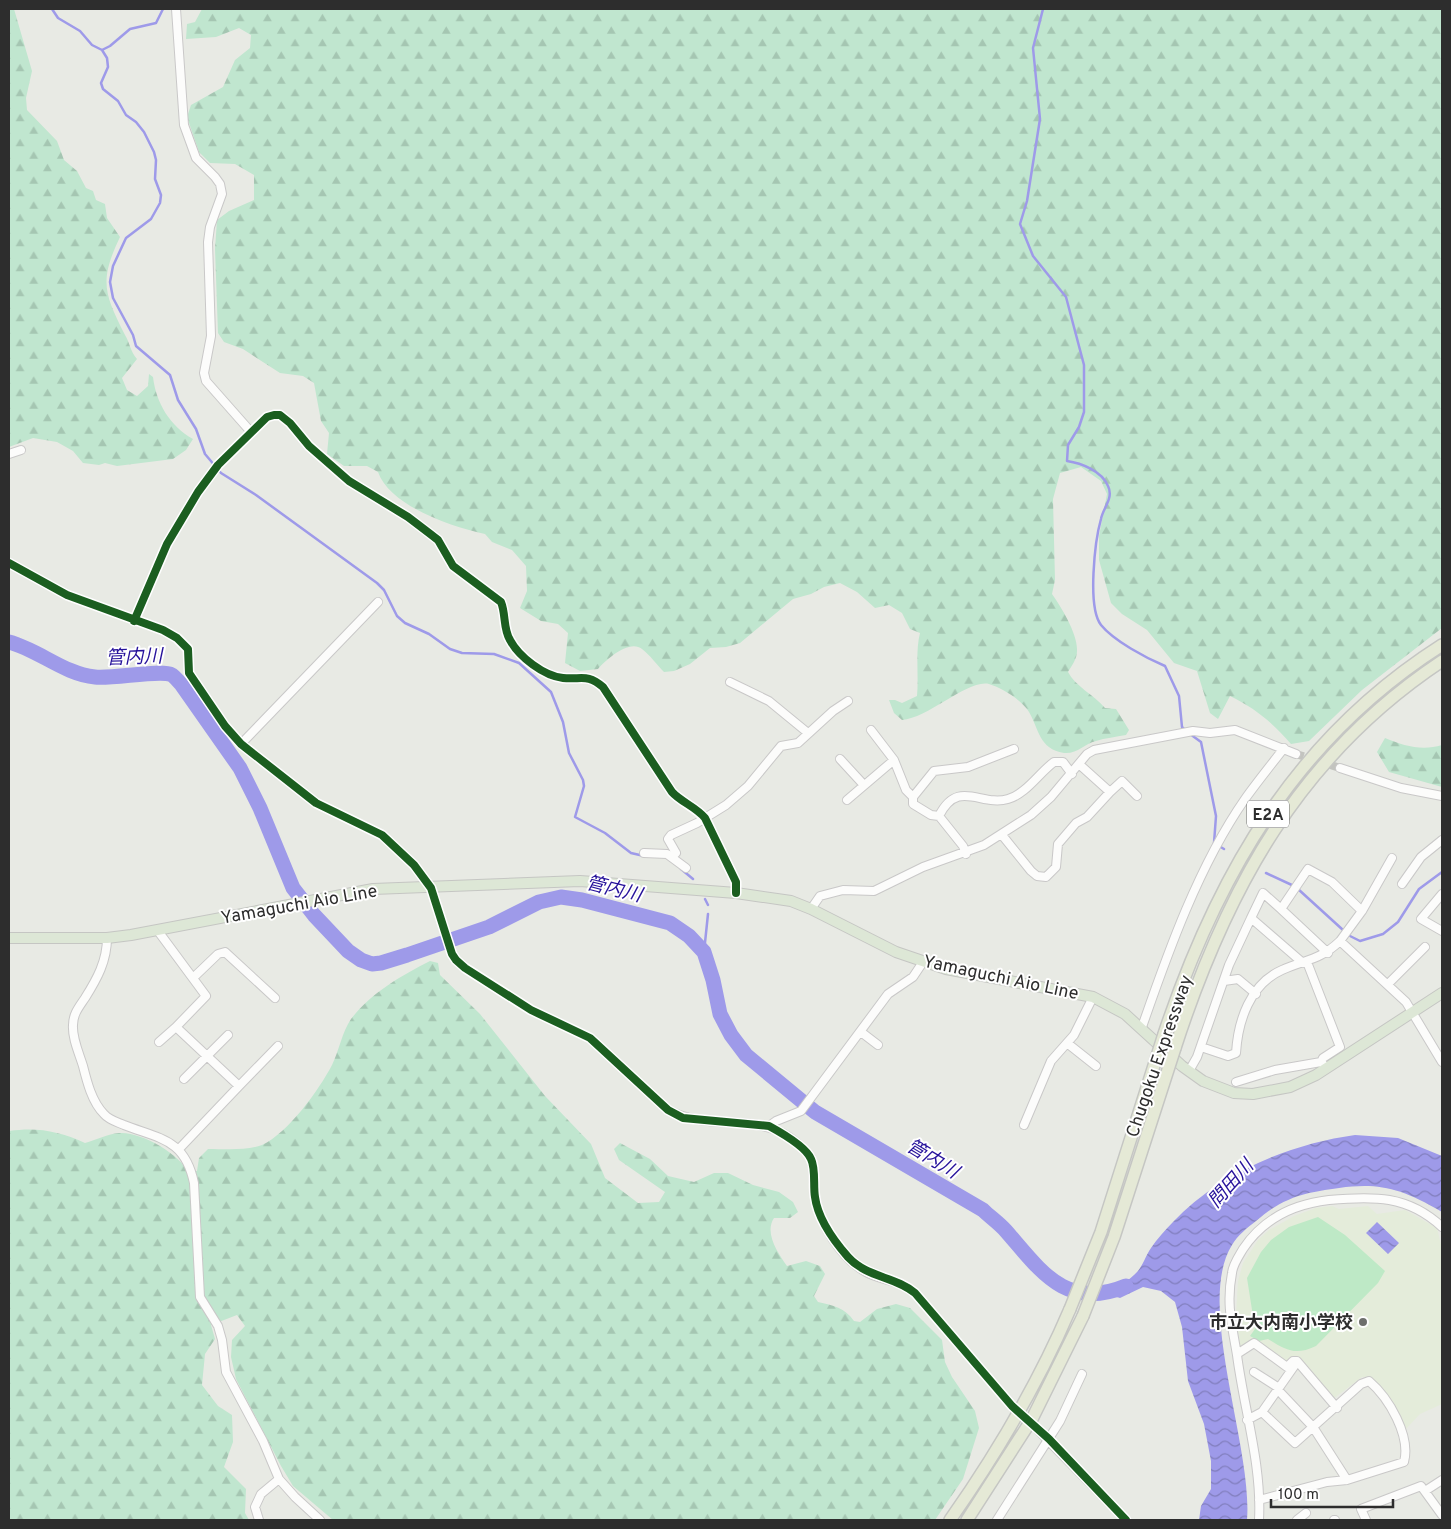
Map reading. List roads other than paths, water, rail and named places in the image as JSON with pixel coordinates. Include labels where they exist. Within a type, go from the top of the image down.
[{"type":"highway","name":"Chugoku Expressway","points":[[950,1520],[1013,1423],[1035,1384],[1070,1309],[1101,1232],[1164,1034],[1207,922],[1229,878],[1263,821],[1307,763],[1358,709],[1442,645]]},
{"type":"highway","name":"Chugoku Expressway","points":[[967,1520],[1032,1419],[1083,1316],[1114,1237],[1175,1048],[1218,930],[1240,886],[1275,827],[1298,794],[1337,749],[1400,692],[1442,661]]},
{"type":"main road","name":"Yamaguchi Aio Line","points":[[9,938],[107,938],[158,931],[373,889],[580,881],[736,893],[791,902],[811,909],[896,952],[946,969],[1094,997],[1125,1014],[1142,1027],[1189,1071],[1216,1087],[1234,1093],[1252,1094],[1290,1087],[1413,1013],[1442,993]]},
{"type":"street","points":[[176,9],[184,125],[196,158],[215,177],[220,184],[222,194],[210,227],[211,336],[204,373],[206,381],[251,432]]},
{"type":"street","points":[[134,621],[173,531],[216,467],[267,416],[280,416],[290,423],[308,446],[349,481],[408,516],[438,540],[453,566],[501,602],[505,610],[508,639],[516,650],[550,675],[563,678],[588,677],[603,687],[672,792],[705,818],[736,882],[736,893]]},
{"type":"street","points":[[9,454],[21,450]]},
{"type":"street","points":[[9,563],[67,595],[163,630],[177,638],[188,649],[189,673],[225,726],[241,744],[316,803],[382,835],[414,865],[431,888],[452,954],[465,968],[531,1010],[590,1038],[668,1110],[683,1118],[769,1126],[795,1144],[811,1158],[818,1210],[835,1241],[849,1258],[868,1273],[897,1281],[915,1293],[1012,1406]]},
{"type":"street","points":[[241,744],[378,602]]},
{"type":"street","points":[[730,682],[769,701],[808,733]]},
{"type":"street","points":[[672,857],[676,853],[668,839],[672,835],[726,805],[748,786],[781,746],[798,743],[848,702]]},
{"type":"street","points":[[871,730],[894,760],[906,790],[912,797],[913,804],[931,815],[939,816],[963,846],[966,854]]},
{"type":"street","points":[[811,909],[820,896],[831,892],[874,891],[923,868],[966,854],[1002,835],[1031,816],[1072,774],[1087,754],[1094,750],[1194,731],[1210,733],[1235,730],[1296,754]]},
{"type":"street","points":[[1142,1027],[1166,957],[1188,904],[1244,800],[1284,748]]},
{"type":"street","points":[[912,797],[934,771],[968,767],[1014,749]]},
{"type":"street","points":[[840,759],[863,784]]},
{"type":"street","points":[[847,800],[863,784],[894,760]]},
{"type":"street","points":[[939,816],[944,807],[960,796],[968,794],[1000,800],[1018,794],[1054,762],[1063,762],[1072,774]]},
{"type":"street","points":[[1080,765],[1110,792]]},
{"type":"street","points":[[1340,768],[1401,788],[1442,796]]},
{"type":"street","points":[[1002,835],[1031,871],[1037,876],[1046,877],[1056,867],[1058,844],[1076,823],[1087,817],[1122,781],[1136,796]]},
{"type":"street","points":[[1402,884],[1421,857],[1442,840]]},
{"type":"street","points":[[644,853],[672,857],[686,868]]},
{"type":"street","points":[[1201,1047],[1228,1056],[1236,1053],[1243,1013],[1261,984],[1281,971],[1328,953],[1340,942],[1362,911],[1392,858]]},
{"type":"street","points":[[1281,909],[1308,869],[1332,882],[1362,911]]},
{"type":"street","points":[[1189,1071],[1201,1047],[1224,981],[1263,893],[1328,953]]},
{"type":"street","points":[[1442,894],[1438,896],[1421,919],[1442,931]]},
{"type":"street","points":[[1236,1082],[1275,1070],[1324,1065],[1323,1058],[1340,1047],[1305,962],[1251,918]]},
{"type":"street","points":[[158,931],[194,977],[206,996],[160,1042]]},
{"type":"street","points":[[107,938],[107,954],[96,979],[75,1011],[72,1026],[96,1105],[105,1116],[128,1127],[166,1139],[179,1149],[191,1166],[194,1183],[200,1297],[218,1326],[230,1384],[263,1441],[279,1479],[295,1498],[320,1520]]},
{"type":"street","points":[[1340,942],[1406,1002],[1442,1062]]},
{"type":"street","points":[[1388,984],[1425,946]]},
{"type":"street","points":[[194,977],[218,954],[225,952],[275,998]]},
{"type":"street","points":[[769,1126],[776,1121],[801,1111],[888,994],[913,977],[923,962]]},
{"type":"street","points":[[1224,981],[1238,980],[1256,994]]},
{"type":"street","points":[[1024,1126],[1051,1061],[1083,1021],[1094,997]]},
{"type":"street","points":[[176,1027],[239,1086]]},
{"type":"street","points":[[861,1032],[878,1045]]},
{"type":"street","points":[[184,1078],[228,1035]]},
{"type":"street","points":[[1067,1042],[1096,1066]]},
{"type":"street","points":[[179,1149],[278,1046]]},
{"type":"street","points":[[1259,1520],[1259,1483],[1229,1316],[1232,1271],[1247,1244],[1257,1231],[1275,1217],[1289,1209],[1318,1201],[1376,1197],[1406,1204],[1442,1227]]},
{"type":"street","points":[[1237,1354],[1254,1343],[1288,1366],[1292,1361],[1297,1361],[1337,1408]]},
{"type":"street","points":[[1247,1420],[1262,1412],[1295,1365]]},
{"type":"street","points":[[1254,1372],[1278,1389],[1313,1426],[1347,1480]]},
{"type":"street","points":[[997,1520],[1060,1421],[1082,1374]]},
{"type":"street","points":[[1259,1500],[1327,1482],[1347,1480],[1404,1462],[1406,1453],[1405,1437],[1383,1395],[1369,1381],[1361,1384],[1337,1408],[1313,1426],[1295,1443],[1262,1412]]},
{"type":"street","points":[[1038,1430],[1049,1439],[1126,1520]]},
{"type":"street","points":[[259,1520],[255,1507],[261,1494],[279,1479]]},
{"type":"street","points":[[1425,1491],[1442,1480]]},
{"type":"street","points":[[1366,1520],[1361,1508],[1421,1486],[1442,1516],[1438,1520]]},
{"type":"street","points":[[1298,1520],[1306,1512]]},
{"type":"water","name":"問田川","points":[[1355,1135],[1398,1138],[1442,1156],[1442,1212],[1407,1194],[1392,1189],[1363,1186],[1329,1189],[1287,1200],[1268,1211],[1237,1238],[1232,1245],[1222,1271],[1220,1303],[1222,1339],[1247,1490],[1247,1520],[1199,1520],[1201,1506],[1211,1489],[1211,1461],[1204,1424],[1188,1381],[1182,1327],[1175,1302],[1161,1291],[1143,1287],[1120,1298],[1107,1294],[1135,1275],[1164,1231],[1191,1205],[1212,1189],[1234,1175],[1281,1154],[1330,1139]]},
{"type":"water","points":[[1377,1222],[1399,1243],[1388,1254],[1366,1233]]},
{"type":"waterway","points":[[52,9],[58,18],[80,31],[92,45],[102,50],[107,58],[108,67],[101,83],[103,89],[118,101],[126,115],[136,122],[144,132],[154,152],[156,160],[155,179],[161,195],[160,203],[151,219],[126,238],[113,266],[110,282],[113,298],[133,335],[136,346],[170,375],[178,400],[196,429],[205,454],[221,473],[256,495],[377,583],[384,590],[397,616],[405,623],[429,634],[450,649],[462,653],[494,654],[519,663],[551,692],[563,722],[569,753],[583,780],[584,786],[575,817],[605,833],[631,853],[644,856]]},
{"type":"waterway","points":[[102,50],[110,46],[130,29],[156,23],[163,9]]},
{"type":"waterway","points":[[1043,9],[1033,48],[1040,119],[1027,201],[1020,224],[1033,256],[1066,297],[1084,365],[1084,412],[1079,427],[1068,445],[1067,461],[1085,466],[1096,472],[1105,481],[1110,490],[1096,542],[1094,604],[1101,625],[1107,631],[1131,648],[1165,666],[1179,696],[1182,727],[1186,731]]},
{"type":"waterway","name":"管内川","points":[[9,642],[31,650],[62,667],[84,675],[95,677],[158,673],[172,675],[181,684],[240,768],[260,808],[293,888],[314,915],[348,951],[361,960],[372,964],[407,955],[489,927],[539,902],[561,897],[582,900],[670,923],[689,936],[704,952],[713,980],[720,1014],[731,1035],[746,1055],[815,1112],[983,1210],[1003,1228],[1044,1273],[1057,1283],[1071,1290],[1087,1294],[1105,1292],[1126,1286]]},
{"type":"waterway","points":[[1190,734],[1201,742],[1216,816],[1214,843],[1224,849]]},
{"type":"waterway","points":[[681,869],[693,879]]},
{"type":"waterway","points":[[1350,936],[1360,941],[1383,934],[1398,922],[1419,889],[1442,872]]},
{"type":"waterway","points":[[1266,873],[1294,886]]},
{"type":"waterway","points":[[1298,889],[1343,930]]},
{"type":"waterway","points":[[705,899],[708,905]]},
{"type":"waterway","points":[[704,952],[708,914]]},
{"type":"tunnel","points":[[1296,754],[1340,768]]},
{"type":"tunnel","points":[[1016,1409],[1038,1430]]},
{"type":"place","name":"市立大内南小学校","points":[[1363,1322]]}]
